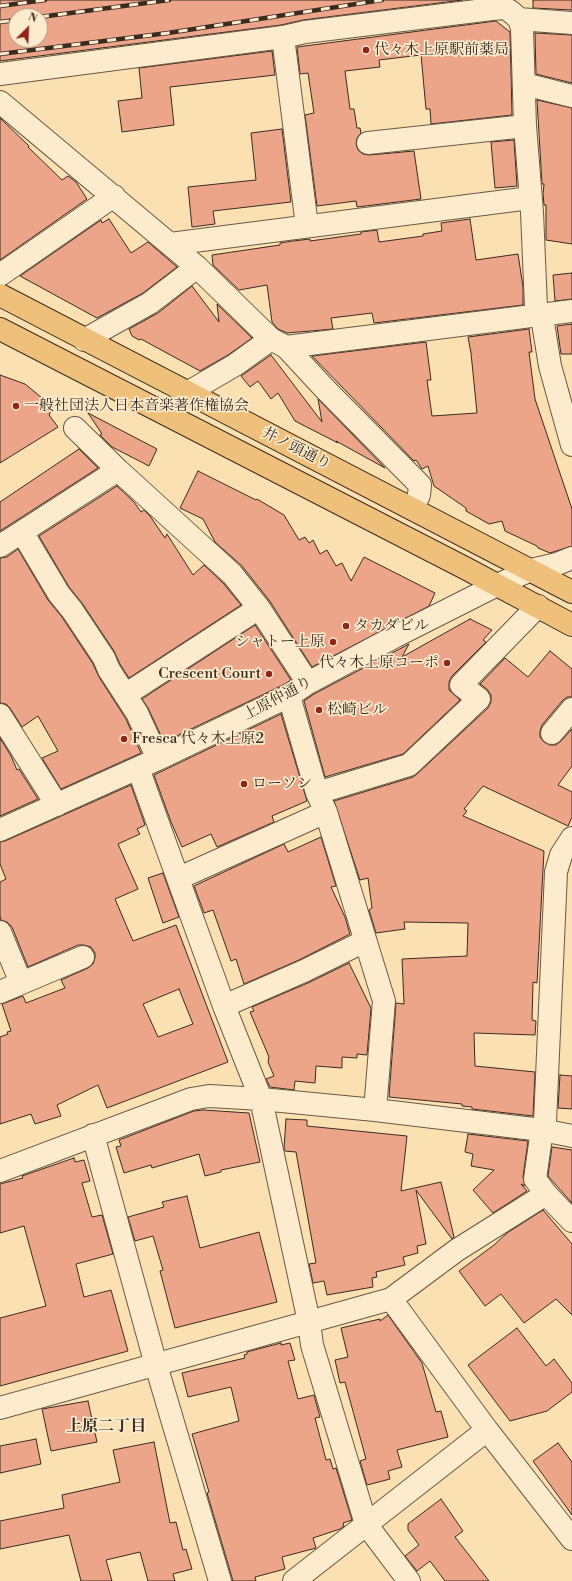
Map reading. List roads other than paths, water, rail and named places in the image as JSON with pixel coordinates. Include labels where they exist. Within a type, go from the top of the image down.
[{"type":"main road","name":"井ノ頭通り","points":[[0,295],[84,340],[572,592]]},
{"type":"main road","name":"井ノ頭通り","points":[[0,329],[538,606],[572,625]]},
{"type":"street","points":[[0,74],[283,37],[305,32],[492,9],[504,8],[510,11],[519,19],[522,28],[525,126],[536,307],[543,323],[550,366],[572,445]]},
{"type":"street","points":[[519,19],[572,23]]},
{"type":"street","points":[[283,37],[307,226]]},
{"type":"street","points":[[524,84],[572,96]]},
{"type":"street","points":[[0,102],[197,267],[326,390],[420,485],[419,495],[413,510]]},
{"type":"street","points":[[368,143],[525,126]]},
{"type":"street","points":[[0,275],[114,196]]},
{"type":"street","points":[[170,244],[530,198]]},
{"type":"street","points":[[84,340],[150,303],[197,267]]},
{"type":"street","points":[[187,393],[278,343],[572,311]]},
{"type":"street","points":[[75,428],[118,470],[232,574],[259,608],[308,683]]},
{"type":"street","points":[[0,546],[118,470]]},
{"type":"street","points":[[22,532],[59,594],[72,610],[104,658],[109,670],[137,713],[158,759]]},
{"type":"street","name":"上原仲通り","points":[[0,830],[158,759],[289,696],[308,683],[396,636],[497,585],[531,570],[557,564],[572,558]]},
{"type":"street","points":[[179,878],[322,802],[409,765],[478,699],[461,685],[538,606]]},
{"type":"street","points":[[125,695],[259,608]]},
{"type":"street","points":[[289,696],[384,1000],[375,1110]]},
{"type":"street","points":[[552,733],[572,709]]},
{"type":"street","points":[[0,714],[57,805]]},
{"type":"street","points":[[138,768],[224,1006],[262,1099],[309,1322],[312,1345],[366,1524],[409,1581]]},
{"type":"street","points":[[572,838],[561,855],[556,872],[545,1122],[542,1130],[535,1179],[546,1194],[572,1221]]},
{"type":"street","points":[[0,932],[21,983]]},
{"type":"street","points":[[224,1006],[304,971],[365,941]]},
{"type":"street","points":[[0,992],[83,957]]},
{"type":"street","points":[[1,1168],[190,1099],[209,1096],[262,1099],[375,1110],[542,1130],[572,1136]]},
{"type":"street","points":[[93,1135],[156,1365],[220,1581]]},
{"type":"street","points":[[0,1408],[391,1299],[457,1250],[546,1194]]},
{"type":"street","points":[[391,1299],[487,1430],[572,1540]]},
{"type":"street","points":[[294,1581],[487,1430]]},
{"type":"railway","points":[[0,6],[45,0]]},
{"type":"railway","points":[[48,16],[169,0]]},
{"type":"railway","points":[[0,54],[168,33],[382,0]]},
{"type":"railway","points":[[0,22],[8,21]]},
{"type":"place","name":"代々木上原駅前薬局","points":[[366,50]]},
{"type":"place","name":"一般社団法人日本音楽著作権協会","points":[[16,406]]},
{"type":"place","name":"タカダビル","points":[[346,626]]},
{"type":"place","name":"シャトー上原","points":[[333,642]]},
{"type":"place","name":"代々木上原コーポ","points":[[447,663]]},
{"type":"place","name":"Crescent Court","points":[[269,674]]},
{"type":"place","name":"松崎ビル","points":[[319,710]]},
{"type":"place","name":"Fresca 代々木上原2","points":[[124,739]]},
{"type":"place","name":"ローソン","points":[[244,784]]},
{"type":"district","name":"上原二丁目","points":[[106,1427]]}]
